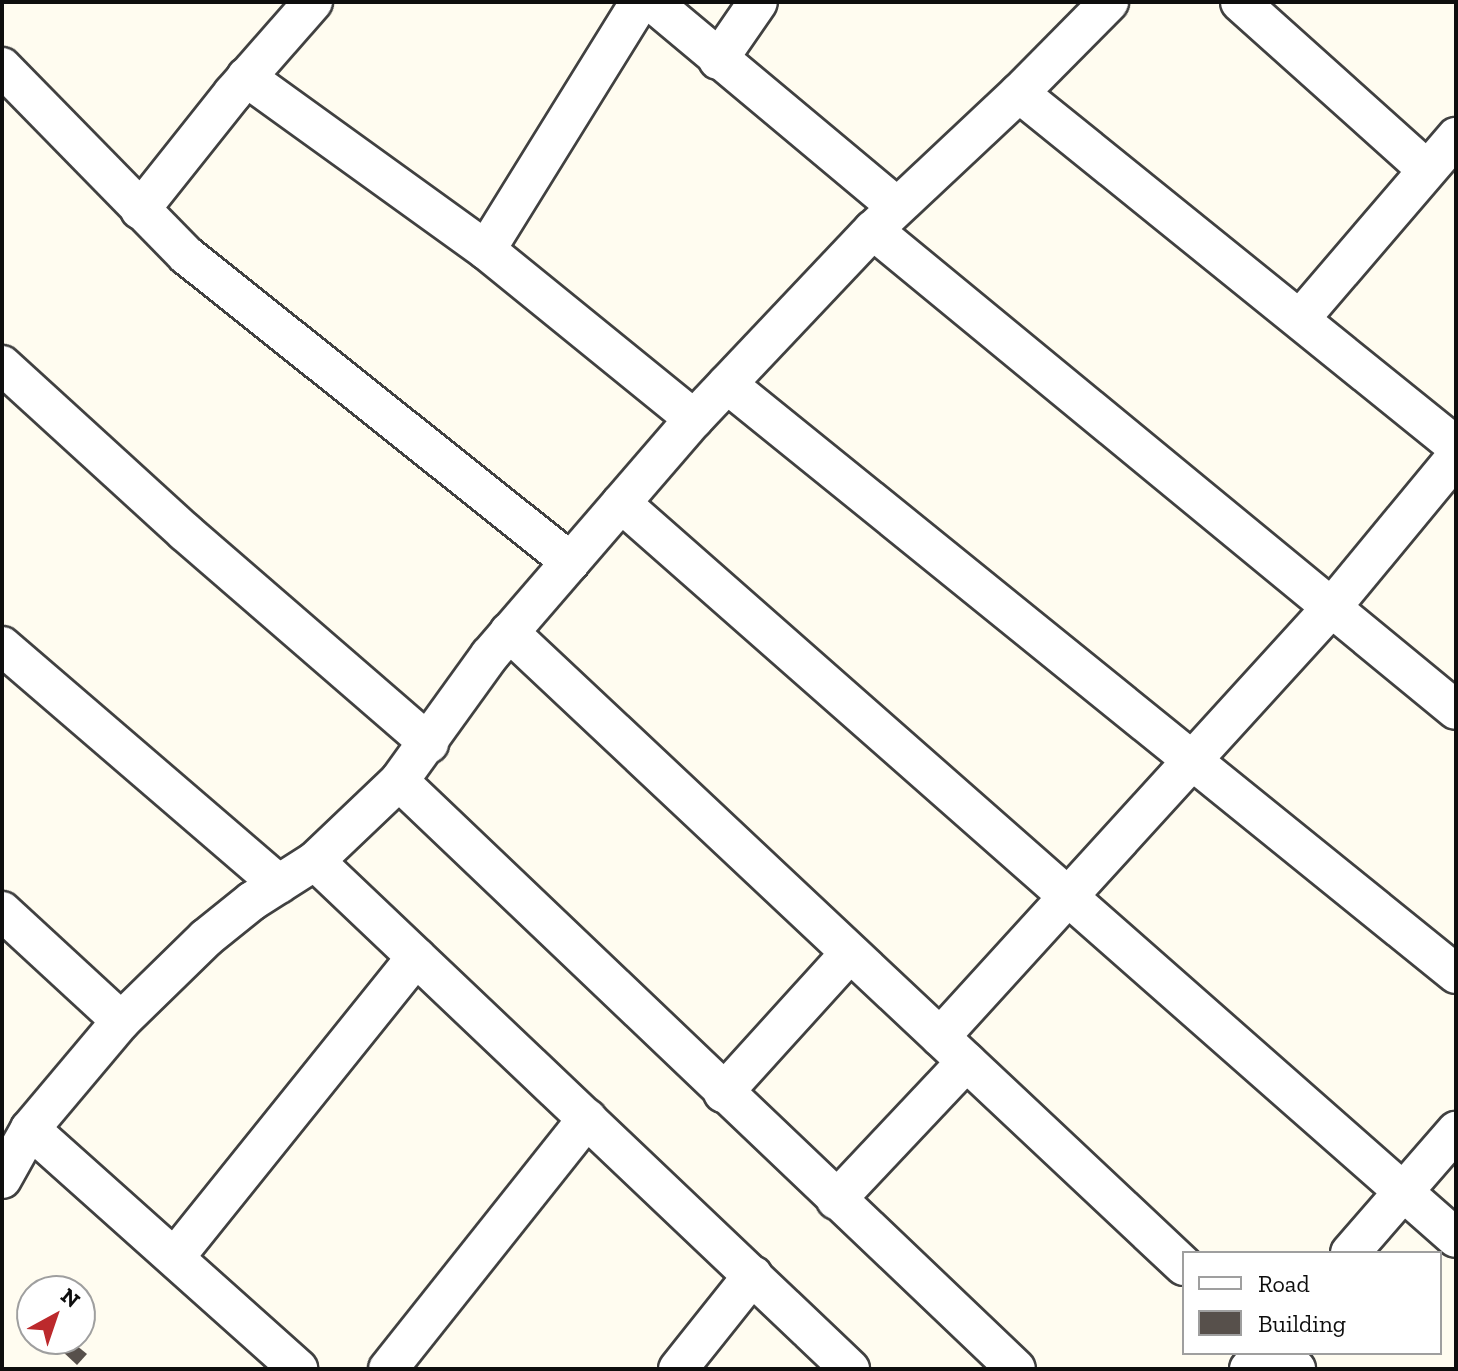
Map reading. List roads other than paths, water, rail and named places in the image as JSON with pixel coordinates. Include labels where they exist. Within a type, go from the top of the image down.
[{"type":"street","points":[[486,250],[640,2]]},
{"type":"street","points":[[652,2],[885,218],[1331,608],[1456,710]]},
{"type":"street","points":[[718,60],[758,2]]},
{"type":"street","points":[[2,1179],[30,1129],[121,1021],[206,938],[315,861],[399,781],[429,743],[474,675],[509,632],[694,419],[885,218],[1019,93],[1109,2]]},
{"type":"street","points":[[1240,2],[1427,170]]},
{"type":"street","points":[[140,210],[246,77],[297,7]]},
{"type":"street","points":[[2,67],[186,255],[570,562]]},
{"type":"street","points":[[246,77],[486,250],[694,419]]},
{"type":"street","points":[[1019,93],[1456,446]]},
{"type":"street","points":[[1300,319],[1456,137]]},
{"type":"street","points":[[2,365],[185,532],[429,743]]},
{"type":"street","points":[[727,384],[1193,758],[1456,974]]},
{"type":"street","points":[[836,1200],[1070,895],[1331,608],[1456,457]]},
{"type":"street","points":[[621,503],[1070,895],[1456,1238]]},
{"type":"street","points":[[509,632],[1182,1264]]},
{"type":"street","points":[[2,646],[279,884]]},
{"type":"street","points":[[399,781],[1016,1369]]},
{"type":"street","points":[[315,861],[850,1369]]},
{"type":"street","points":[[2,911],[121,1021]]},
{"type":"street","points":[[723,1093],[849,954]]},
{"type":"street","points":[[175,1257],[416,957]]},
{"type":"street","points":[[388,1369],[587,1119]]},
{"type":"street","points":[[30,1129],[298,1369]]},
{"type":"street","points":[[1352,1251],[1456,1131]]},
{"type":"street","points":[[678,1369],[753,1275]]},
{"type":"street","points":[[1279,1355],[1296,1369]]}]
